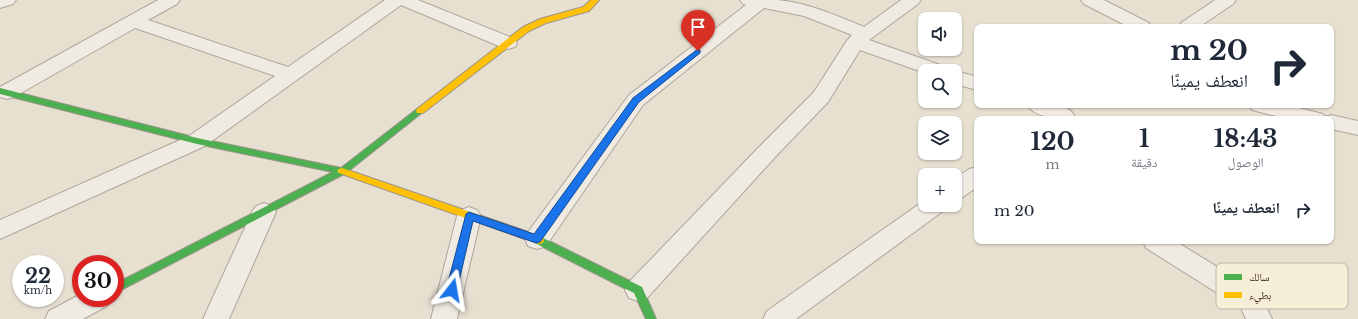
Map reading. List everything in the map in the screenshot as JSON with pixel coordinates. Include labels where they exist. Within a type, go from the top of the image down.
[{"type":"street","points":[[0,3],[7,0]]},
{"type":"street","points":[[4,91],[171,0]]},
{"type":"street","points":[[0,230],[197,141],[397,0]]},
{"type":"street","points":[[403,0],[508,43]]},
{"type":"street","points":[[124,284],[343,171],[526,29],[543,21],[586,9],[595,0]]},
{"type":"street","points":[[638,290],[769,150],[821,97],[860,38],[912,0]]},
{"type":"street","points":[[1090,0],[1137,24]]},
{"type":"street","points":[[1191,24],[1227,0]]},
{"type":"street","points":[[536,239],[636,100],[754,1],[808,11],[829,18],[860,38],[922,64]]},
{"type":"street","points":[[133,21],[291,75]]},
{"type":"street","points":[[962,79],[974,83]]},
{"type":"street","points":[[4,91],[197,141],[343,171],[536,239],[638,290],[651,319]]},
{"type":"street","points":[[1047,108],[1066,113]]},
{"type":"street","points":[[1271,112],[1297,116]]},
{"type":"street","points":[[1334,123],[1358,128]]},
{"type":"street","points":[[962,186],[974,177]]},
{"type":"street","points":[[216,319],[264,212]]},
{"type":"street","points":[[782,318],[926,212]]},
{"type":"street","points":[[444,319],[469,216]]},
{"type":"street","points":[[1159,244],[1216,279]]},
{"type":"street","points":[[58,319],[81,307]]},
{"type":"street","points":[[1255,309],[1259,319]]},
{"type":"traffic: fast","points":[[0,91],[197,141],[342,171]]},
{"type":"traffic: fast","points":[[124,284],[343,171],[420,111]]},
{"type":"traffic: fast","points":[[539,240],[638,290],[651,319]]},
{"type":"traffic: slow","points":[[420,111],[526,29],[543,21],[586,9],[595,0]]},
{"type":"traffic: slow","points":[[342,171],[539,240]]},
{"type":"route","points":[[452,290],[469,216],[536,239],[636,100],[698,51]]}]
